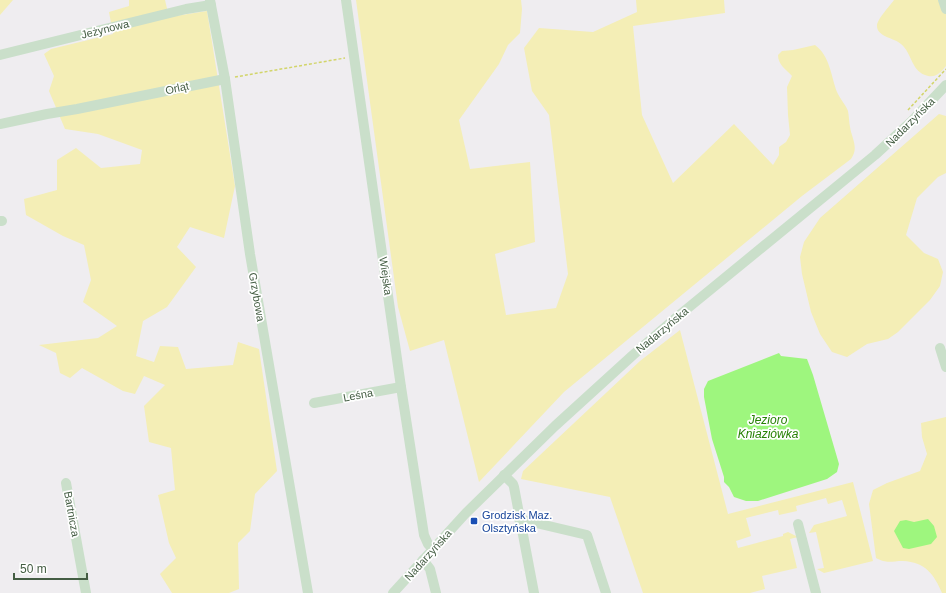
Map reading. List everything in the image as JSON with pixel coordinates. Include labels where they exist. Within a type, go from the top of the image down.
[{"type":"street","name":"Wiejska","points":[[346,0],[401,387],[424,534],[428,544],[433,549]]},
{"type":"street","points":[[943,0],[946,10]]},
{"type":"street","name":"Jeżynowa","points":[[0,55],[211,3]]},
{"type":"street","name":"Grzybowa","points":[[211,3],[225,79],[250,254],[308,593]]},
{"type":"street","name":"Orląt","points":[[0,124],[225,79]]},
{"type":"street","name":"Nadarzyńska","points":[[393,593],[504,475],[566,416],[657,333],[875,156],[912,121],[946,85]]},
{"type":"street","points":[[940,348],[946,367]]},
{"type":"street","name":"Leśna","points":[[314,403],[401,387]]},
{"type":"street","points":[[504,475],[514,487],[519,520],[534,593]]},
{"type":"street","name":"Bartnicza","points":[[66,483],[86,593]]},
{"type":"street","points":[[519,520],[587,535],[606,593]]},
{"type":"street","points":[[798,524],[816,593]]},
{"type":"street","points":[[423,560],[430,569],[436,593]]},
{"type":"path","points":[[225,79],[355,56]]},
{"type":"shaded area","points":[[0,0],[13,0],[0,15]]},
{"type":"shaded area","points":[[129,0],[165,0],[169,17],[207,11],[235,186],[224,238],[190,227],[177,247],[196,267],[167,307],[143,321],[136,356],[154,362],[160,346],[178,347],[186,369],[233,365],[238,342],[259,349],[277,471],[255,494],[250,531],[238,543],[239,589],[229,593],[172,593],[160,574],[176,558],[169,543],[158,495],[175,490],[171,448],[149,442],[144,406],[165,385],[144,376],[135,394],[123,391],[82,368],[70,378],[60,373],[56,353],[39,345],[98,338],[117,326],[83,302],[91,280],[84,245],[63,236],[26,215],[24,199],[57,190],[57,160],[76,148],[101,168],[140,164],[142,150],[98,134],[65,129],[49,91],[54,76],[44,54],[51,49],[113,34],[109,12],[129,6]]},
{"type":"shaded area","points":[[356,0],[521,0],[522,9],[520,33],[508,45],[499,64],[459,120],[470,169],[530,162],[535,242],[495,254],[506,315],[556,308],[568,274],[549,115],[532,91],[524,48],[539,28],[593,32],[637,12],[636,0],[724,0],[725,13],[633,26],[642,115],[673,183],[734,124],[773,165],[779,155],[779,147],[786,142],[790,135],[787,87],[792,76],[779,62],[778,55],[782,51],[815,45],[827,60],[837,92],[848,111],[855,147],[853,155],[851,159],[802,196],[564,392],[479,482],[444,340],[410,351],[398,307]]},
{"type":"shaded area","points":[[894,0],[946,0],[946,66],[937,75],[929,76],[920,73],[905,48],[898,42],[880,33],[878,30],[877,26],[879,20]]},
{"type":"shaded area","points":[[939,114],[946,116],[946,173],[938,177],[917,198],[906,235],[924,253],[938,259],[943,272],[940,286],[930,300],[898,332],[888,339],[867,344],[847,357],[832,352],[820,334],[811,312],[802,274],[800,257],[804,242],[820,218]]},
{"type":"shaded area","points":[[680,330],[728,514],[853,482],[873,561],[824,573],[817,569],[824,568],[816,532],[809,533],[814,525],[847,516],[842,500],[828,504],[826,498],[796,506],[797,511],[779,515],[778,510],[746,518],[751,536],[736,541],[738,548],[783,536],[783,534],[788,532],[798,537],[790,539],[797,568],[762,576],[765,589],[750,593],[643,593],[610,497],[521,479],[523,471],[640,361]]},
{"type":"shaded area","points":[[946,417],[946,593],[942,593],[936,580],[928,570],[923,567],[911,562],[886,562],[876,558],[869,504],[873,490],[887,483],[920,471],[927,454],[922,437],[921,423]]},
{"type":"water","name":"Jezioro Kniaziówka","points":[[779,353],[781,356],[807,359],[839,464],[837,472],[827,479],[758,501],[746,501],[734,497],[729,487],[724,482],[724,477],[712,439],[704,397],[704,389],[708,381]]},
{"type":"water","points":[[928,519],[934,526],[937,537],[931,544],[909,549],[903,548],[894,531],[900,521],[906,520],[914,522]]},
{"type":"place","name":"Grodzisk Maz. Olsztyńska","points":[[474,521]]}]
